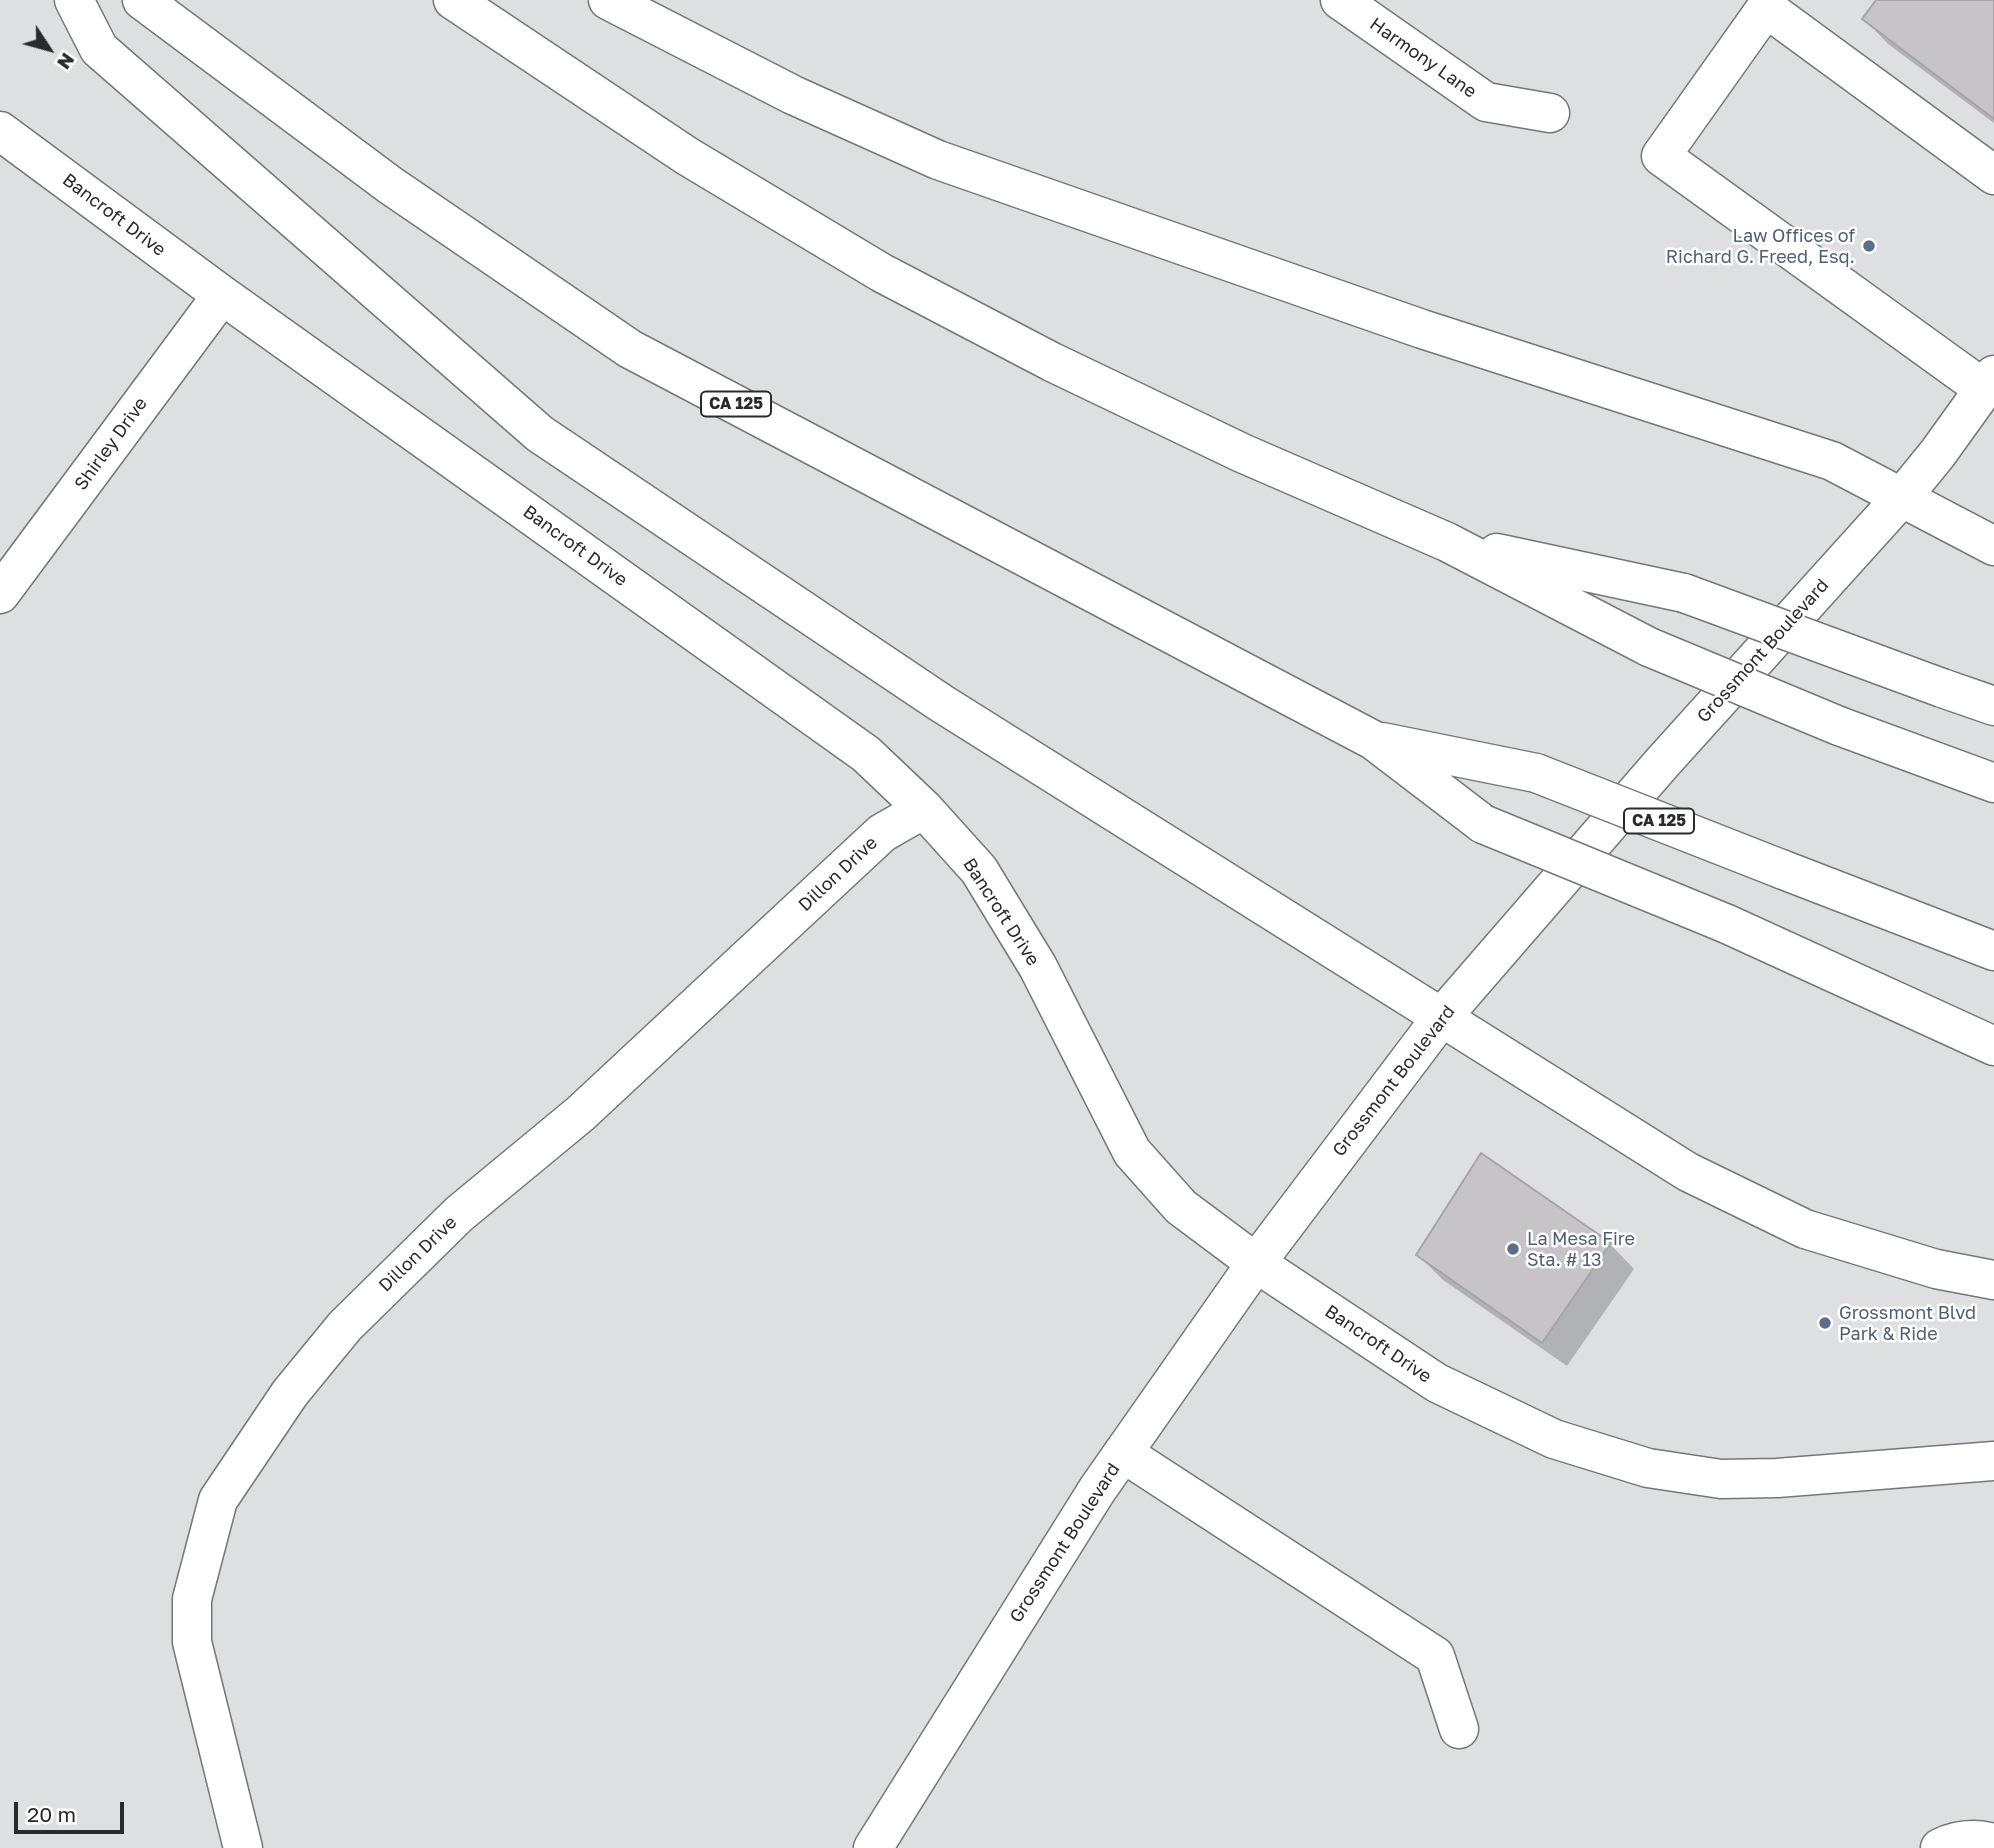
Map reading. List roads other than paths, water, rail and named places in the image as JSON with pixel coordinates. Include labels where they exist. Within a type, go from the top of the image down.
[{"type":"main road","points":[[74,0],[99,49],[540,434],[941,703],[1688,1172],[1805,1230],[1936,1269],[1994,1279]]},
{"type":"main road","name":"CA 125","points":[[142,0],[390,185],[630,349],[1373,740],[1536,773],[1994,951]]},
{"type":"main road","points":[[453,0],[687,156],[882,273],[1052,362],[1195,430],[1447,542],[1648,646],[1839,726],[1994,783]]},
{"type":"main road","points":[[608,0],[793,95],[937,160],[1422,329],[1832,461],[1994,546]]},
{"type":"main road","name":"Harmony Lane","points":[[1340,0],[1486,102],[1550,113]]},
{"type":"main road","points":[[1989,382],[1661,156],[1766,8],[1994,175]]},
{"type":"main road","name":"Bancroft Drive","points":[[0,131],[222,295],[866,754],[924,809],[979,870],[1038,967],[1132,1152],[1181,1207],[1256,1263],[1437,1384],[1554,1439],[1648,1468],[1721,1479],[1777,1478],[1994,1461]]},
{"type":"main road","name":"Shirley Drive","points":[[0,594],[222,295]]},
{"type":"main road","name":"Grossmont Boulevard","points":[[873,1848],[1039,1581],[1123,1454],[1256,1263],[1441,1018],[1662,763],[1903,496],[1989,382]]},
{"type":"main road","points":[[1447,542],[1684,593],[1994,706]]},
{"type":"main road","points":[[1942,688],[1994,699]]},
{"type":"main road","points":[[1373,740],[1483,824],[1727,924],[1994,1046]]},
{"type":"main road","name":"Dillon Drive","points":[[243,1848],[192,1642],[192,1599],[218,1500],[290,1393],[337,1335],[440,1233],[580,1114],[882,832],[924,809]]},
{"type":"main road","points":[[1123,1454],[1434,1656],[1459,1730]]},
{"type":"main road","points":[[1940,1848],[1953,1842],[1980,1839],[1994,1843]]},
{"type":"place","name":"Law Offices of Richard G. Freed, Esq.","points":[[1869,246]]},
{"type":"place","name":"La Mesa Fire Sta. # 13","points":[[1513,1249]]},
{"type":"place","name":"Grossmont Blvd Park & Ride","points":[[1825,1323]]}]
